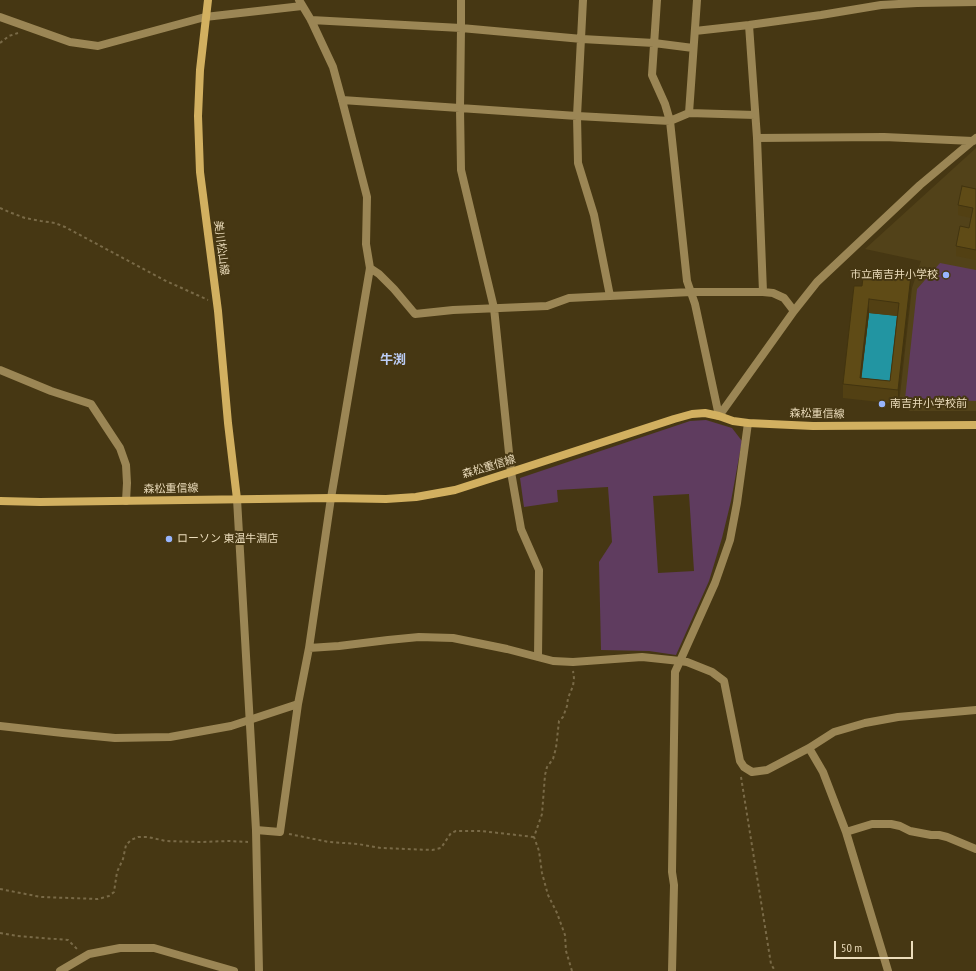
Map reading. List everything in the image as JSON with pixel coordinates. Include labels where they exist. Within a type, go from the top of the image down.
[{"type":"main road","name":"美川松山線","points":[[208,0],[200,77],[198,116],[200,172],[217,304],[237,499]]},
{"type":"main road","name":"森松重信線","points":[[0,501],[40,502],[331,498],[386,499],[416,497],[455,490],[692,414],[705,413],[733,421],[748,423],[813,426],[976,425]]},
{"type":"street","points":[[461,0],[461,170],[494,308],[512,472],[520,529],[539,570],[538,657]]},
{"type":"street","points":[[583,0],[577,116],[578,163],[594,215],[610,296]]},
{"type":"street","points":[[657,0],[652,75],[665,104],[670,121],[687,281],[695,304],[719,416]]},
{"type":"street","points":[[689,113],[697,0]]},
{"type":"street","points":[[695,31],[821,15],[881,5],[917,2],[976,2]]},
{"type":"street","points":[[0,17],[70,42],[98,46],[206,17],[301,3],[311,20],[333,67],[367,197],[366,244],[370,268],[331,498],[309,648],[298,704],[280,832],[256,830]]},
{"type":"street","points":[[311,20],[462,28],[582,39],[654,43],[693,48]]},
{"type":"street","points":[[749,25],[758,138],[763,292]]},
{"type":"street","points":[[342,100],[460,109],[670,121],[689,113],[755,115]]},
{"type":"street","points":[[758,138],[884,136],[974,139]]},
{"type":"street","points":[[719,416],[794,311],[817,282],[920,185],[974,139]]},
{"type":"street","points":[[370,268],[379,274],[394,289],[415,314],[453,310],[547,306],[569,298],[691,292],[772,293],[784,298],[794,311]]},
{"type":"street","points":[[0,370],[51,391],[91,404],[120,448],[126,465],[126,501]]},
{"type":"street","points":[[672,971],[675,672],[715,583],[730,540],[737,503],[748,423]]},
{"type":"street","points":[[237,499],[256,830],[259,971]]},
{"type":"street","points":[[309,648],[420,637],[453,638],[553,660],[573,662],[642,657],[687,662],[712,672],[724,681],[740,761],[744,767],[752,772],[767,770],[809,748],[834,732],[865,723],[898,717],[976,710]]},
{"type":"street","points":[[0,726],[63,734],[115,738],[170,737],[231,726],[298,704]]},
{"type":"street","points":[[809,748],[823,772],[846,832],[888,971]]},
{"type":"street","points":[[846,832],[872,824],[892,824],[910,831],[931,835],[939,834],[976,849]]},
{"type":"street","points":[[60,971],[89,954],[120,948],[154,948],[234,971]]},
{"type":"path","points":[[0,43],[9,36],[24,31],[29,27]]},
{"type":"path","points":[[0,208],[24,218],[55,223],[65,227],[164,280],[217,304]]},
{"type":"path","points":[[572,971],[566,951],[564,935],[557,914],[548,896],[542,873],[539,851],[534,836],[542,814],[545,775],[548,766],[553,759],[556,748],[559,721],[563,717],[573,686],[573,662]]},
{"type":"path","points":[[740,761],[771,964],[775,971]]},
{"type":"path","points":[[280,832],[329,842],[358,844],[382,848],[432,850],[440,848],[451,833],[456,831],[480,831],[534,836]]},
{"type":"path","points":[[0,889],[41,897],[98,899],[110,896],[114,892],[117,872],[126,845],[131,840],[138,837],[148,837],[166,841],[256,842]]},
{"type":"path","points":[[0,933],[17,936],[68,940],[80,953],[86,957]]},
{"type":"shaded area","name":"市立南吉井小学校","points":[[976,148],[976,411],[910,411],[899,404],[912,288],[921,261],[865,249]]},
{"type":"shaded area","points":[[940,263],[976,270],[976,401],[905,399],[917,289]]},
{"type":"shaded area","points":[[706,420],[732,428],[742,441],[731,501],[709,581],[676,655],[649,651],[601,650],[599,562],[612,542],[608,487],[557,490],[558,502],[524,507],[520,478],[690,421]],"holes":[[[689,494],[694,571],[658,573],[653,496]]]},
{"type":"water","points":[[869,313],[899,316],[890,395],[860,391]]},
{"type":"building","points":[[962,186],[976,189],[976,250],[956,246],[960,226],[969,228],[973,208],[958,205]]},
{"type":"building","points":[[864,270],[911,275],[898,390],[843,384],[854,286],[862,286]],"holes":[[[869,299],[899,303],[890,381],[860,378]]]},
{"type":"place","name":"市立南吉井小学校","points":[[946,275]]},
{"type":"place","name":"南吉井小学校前","points":[[882,404]]},
{"type":"place","name":"ローソン 東温牛淵店","points":[[169,539]]},
{"type":"district","name":"牛渕","points":[[393,360]]}]
